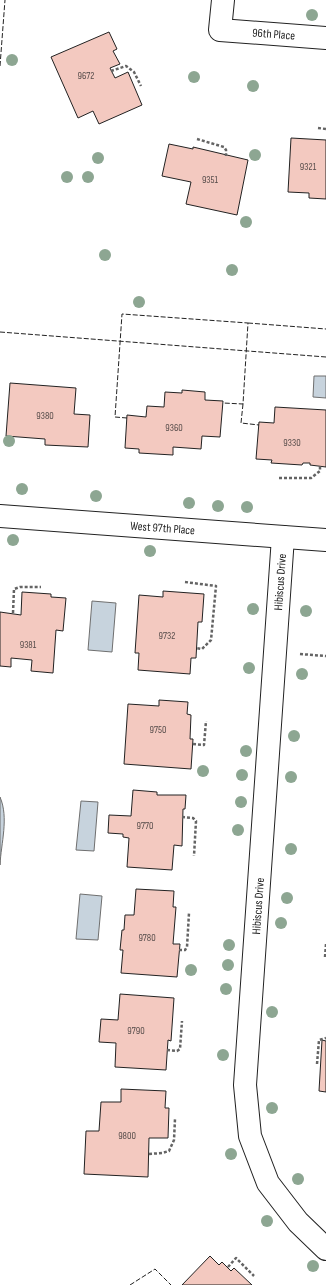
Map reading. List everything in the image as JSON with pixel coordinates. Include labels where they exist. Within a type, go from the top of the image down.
[{"type":"street","name":"96th Place","points":[[223,0],[220,30],[326,38]]},
{"type":"street","name":"West 97th Place","points":[[0,516],[326,540]]},
{"type":"street","name":"Hibiscus Drive","points":[[283,537],[245,1085],[250,1136],[268,1183],[298,1222],[326,1248]]},
{"type":"path","points":[[111,71],[126,66],[130,68],[141,86]]},
{"type":"path","points":[[318,128],[326,129]]},
{"type":"path","points":[[197,139],[224,147],[226,150],[226,156]]},
{"type":"path","points":[[279,478],[311,478],[320,471],[320,466]]},
{"type":"path","points":[[185,582],[216,586],[211,640],[202,649],[196,648]]},
{"type":"path","points":[[13,613],[14,589],[20,587],[41,587]]},
{"type":"path","points":[[193,744],[204,745],[206,721]]},
{"type":"path","points":[[182,817],[193,818],[196,821],[194,856]]},
{"type":"path","points":[[179,950],[185,950],[187,947],[189,913]]},
{"type":"path","points":[[325,957],[326,944]]},
{"type":"path","points":[[167,1050],[177,1051],[180,1049],[182,1021]]},
{"type":"path","points":[[317,1064],[318,1040],[326,1038]]},
{"type":"path","points":[[149,1154],[169,1151],[174,1140],[176,1119]]},
{"type":"path","points":[[228,1267],[236,1258],[254,1276]]},
{"type":"shaded area","points":[[314,376],[326,376],[326,398],[313,397]]},
{"type":"shaded area","points":[[92,601],[116,603],[112,652],[88,650]]},
{"type":"shaded area","points":[[0,797],[4,813],[4,831],[0,865]]},
{"type":"shaded area","points":[[81,801],[98,802],[94,851],[76,850]]},
{"type":"shaded area","points":[[80,894],[102,896],[98,940],[76,939]]},
{"type":"building","points":[[109,32],[117,49],[113,51],[120,64],[110,68],[115,78],[128,72],[142,105],[99,124],[93,111],[78,118],[51,57]]},
{"type":"building","points":[[291,138],[326,140],[326,199],[309,198],[309,193],[288,192]]},
{"type":"building","points":[[169,144],[193,149],[193,147],[248,160],[237,215],[186,204],[191,182],[162,176]]},
{"type":"building","points":[[10,383],[76,388],[74,414],[90,415],[88,447],[45,445],[45,439],[6,436]]},
{"type":"building","points":[[182,390],[205,392],[205,400],[223,401],[220,437],[202,436],[201,449],[173,447],[173,455],[139,453],[139,449],[125,448],[127,415],[146,417],[147,406],[164,407],[165,392],[182,393]]},
{"type":"building","points":[[275,407],[326,410],[326,467],[310,465],[310,463],[303,463],[302,465],[271,463],[272,460],[256,459],[259,422],[274,423]]},
{"type":"building","points":[[163,591],[204,594],[202,622],[198,622],[196,658],[191,658],[190,674],[138,670],[139,653],[135,653],[139,595],[163,597]]},
{"type":"building","points":[[22,592],[51,594],[51,597],[66,598],[63,631],[56,630],[53,673],[31,671],[32,660],[11,658],[11,667],[0,666],[0,612],[21,615]]},
{"type":"building","points":[[159,700],[188,702],[187,714],[191,715],[190,739],[193,739],[191,769],[124,764],[128,704],[159,706]]},
{"type":"building","points":[[133,790],[157,792],[157,795],[186,795],[185,809],[183,809],[182,846],[174,845],[172,870],[127,867],[129,838],[123,837],[123,834],[108,833],[109,815],[131,816]]},
{"type":"building","points":[[136,889],[174,891],[173,907],[176,907],[173,944],[180,944],[177,977],[121,973],[123,950],[120,950],[122,930],[124,930],[125,915],[134,915]]},
{"type":"building","points":[[120,994],[174,998],[171,1041],[168,1040],[166,1070],[115,1067],[116,1043],[99,1042],[101,1019],[118,1020]]},
{"type":"building","points":[[322,1040],[326,1041],[326,1092],[319,1091]]},
{"type":"building","points":[[121,1089],[166,1091],[165,1108],[169,1108],[168,1138],[149,1138],[148,1177],[84,1174],[86,1131],[99,1131],[101,1102],[121,1102]]},
{"type":"building","points":[[210,1256],[219,1265],[222,1262],[231,1271],[234,1268],[252,1285],[182,1285]]},
{"type":"fence","points":[[0,66],[5,0]]},
{"type":"fence","points":[[127,418],[115,417],[122,314],[248,323],[243,404],[223,403]]},
{"type":"fence","points":[[248,323],[326,329]]},
{"type":"fence","points":[[0,332],[326,357]]},
{"type":"fence","points":[[243,404],[241,423],[259,425]]},
{"type":"fence","points":[[130,1285],[155,1269],[171,1285]]}]
